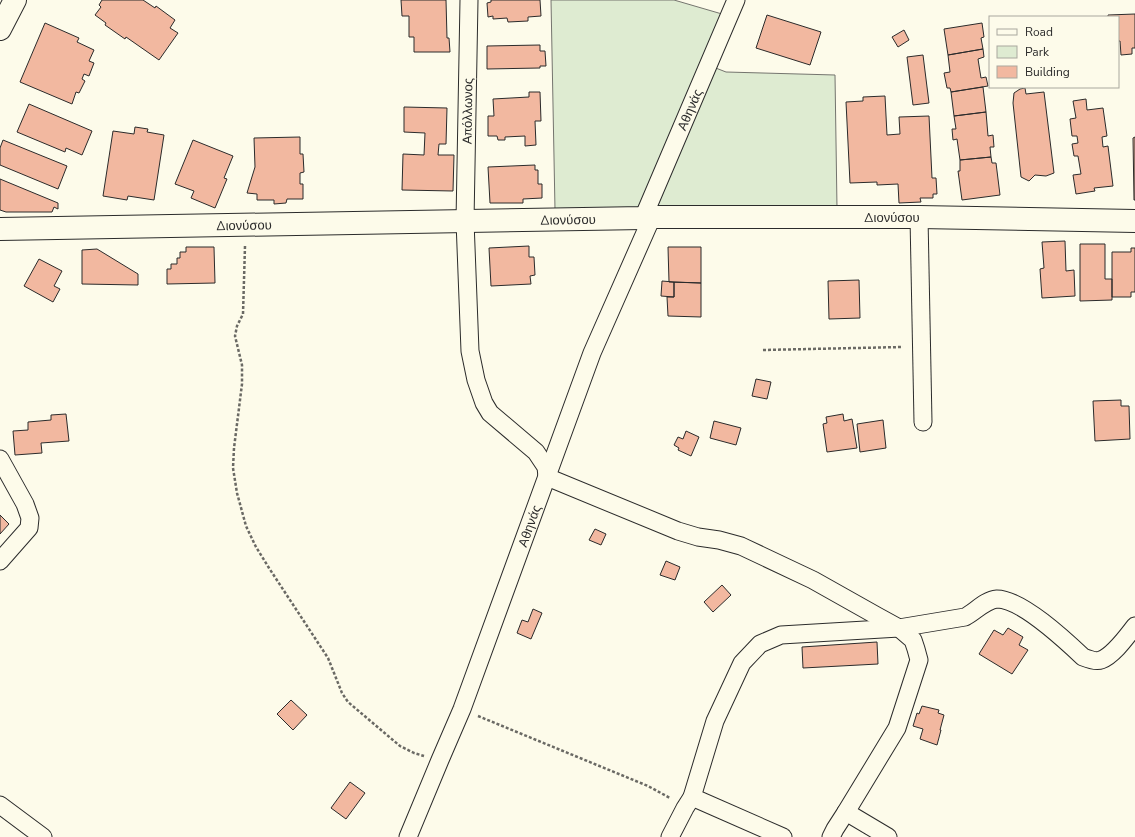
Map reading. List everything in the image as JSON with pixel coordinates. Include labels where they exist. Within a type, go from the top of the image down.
[{"type":"street","points":[[0,29],[14,0]]},
{"type":"street","name":"Απόλλωνος","points":[[469,0],[465,221],[470,351],[476,380],[484,403],[490,413],[536,452],[546,467],[547,477]]},
{"type":"street","name":"Αθηνάς","points":[[408,837],[462,709],[592,353],[648,217],[733,0]]},
{"type":"street","name":"Διονύσου","points":[[0,229],[648,217],[918,217],[1135,221]]},
{"type":"street","points":[[918,217],[923,422]]},
{"type":"street","points":[[0,459],[25,504],[30,518],[29,528],[0,561]]},
{"type":"street","points":[[547,477],[678,532],[741,546],[813,580],[899,628],[913,640],[919,660],[897,728],[834,829],[831,837]]},
{"type":"street","points":[[670,837],[688,802],[716,721],[742,663],[760,644],[781,635],[899,628],[965,617],[972,614],[985,603],[996,599],[1009,601],[1040,620],[1083,657],[1091,660],[1100,660],[1110,654],[1135,626]]},
{"type":"street","points":[[688,802],[783,837]]},
{"type":"street","points":[[0,805],[43,837]]},
{"type":"street","points":[[846,812],[888,837]]},
{"type":"path","points":[[246,225],[243,314],[237,326],[235,336],[242,365],[242,384],[234,448],[234,468],[237,493],[246,526],[256,547],[269,568],[328,658],[342,693],[348,702],[400,746],[414,753],[440,760]]},
{"type":"path","points":[[763,350],[922,346]]},
{"type":"path","points":[[462,709],[648,786],[663,794],[688,802]]},
{"type":"green space","points":[[551,0],[674,0],[722,14],[703,63],[726,72],[835,75],[837,208],[555,210]]},
{"type":"building","points":[[102,0],[143,0],[155,8],[156,6],[175,20],[170,28],[178,33],[159,60],[126,37],[125,39],[105,25],[106,23],[95,15],[101,7],[99,5]]},
{"type":"building","points":[[401,0],[446,0],[447,38],[449,38],[450,52],[414,52],[414,37],[409,37],[409,16],[402,16]]},
{"type":"building","points":[[491,0],[540,0],[541,16],[528,17],[528,21],[508,22],[507,18],[493,19],[493,16],[488,17],[487,3],[491,2]]},
{"type":"building","points":[[1135,14],[1135,48],[1132,48],[1132,54],[1121,55],[1119,41],[1119,16],[1108,15]]},
{"type":"building","points":[[767,15],[821,32],[810,65],[756,48]]},
{"type":"building","points":[[45,23],[79,38],[77,42],[94,50],[89,61],[94,63],[89,76],[84,74],[82,79],[85,81],[79,93],[76,92],[72,104],[20,82]]},
{"type":"building","points":[[982,23],[984,37],[981,38],[983,49],[948,55],[944,29]]},
{"type":"building","points":[[904,30],[909,40],[898,47],[892,37]]},
{"type":"building","points":[[540,45],[540,51],[545,51],[546,66],[540,66],[540,68],[487,69],[487,46]]},
{"type":"building","points":[[983,49],[984,57],[978,59],[981,78],[986,77],[988,86],[951,92],[950,88],[947,88],[944,73],[950,72],[948,55]]},
{"type":"building","points":[[923,55],[929,103],[913,105],[907,57]]},
{"type":"building","points":[[983,87],[986,112],[954,116],[951,92]]},
{"type":"building","points":[[1025,88],[1026,94],[1044,92],[1054,173],[1046,176],[1035,175],[1029,181],[1021,177],[1013,103],[1014,93]]},
{"type":"building","points":[[529,92],[540,92],[541,121],[535,121],[536,145],[525,146],[525,136],[505,137],[505,140],[498,140],[497,136],[488,136],[488,116],[494,116],[493,99],[529,97]]},
{"type":"building","points":[[885,96],[887,135],[900,134],[899,117],[929,116],[932,178],[936,178],[937,194],[933,194],[933,198],[920,198],[921,202],[899,203],[898,184],[877,185],[877,182],[850,183],[846,102],[863,101],[863,97]]},
{"type":"building","points":[[1086,99],[1087,110],[1103,108],[1107,136],[1102,137],[1103,147],[1108,146],[1113,186],[1094,188],[1095,191],[1076,194],[1073,175],[1081,174],[1078,156],[1074,156],[1072,144],[1078,143],[1077,136],[1072,136],[1070,119],[1076,118],[1073,101]]},
{"type":"building","points":[[29,104],[92,131],[82,155],[66,148],[65,152],[17,132]]},
{"type":"building","points":[[404,107],[447,108],[446,144],[439,144],[438,155],[454,155],[453,191],[402,190],[403,154],[424,155],[425,133],[404,132]]},
{"type":"building","points":[[986,112],[988,136],[993,135],[994,147],[990,147],[991,157],[960,160],[957,139],[953,140],[952,129],[956,129],[954,116]]},
{"type":"building","points":[[135,127],[148,129],[147,132],[164,135],[154,200],[128,196],[127,200],[103,196],[113,131],[134,134]]},
{"type":"building","points":[[300,137],[300,154],[303,154],[304,172],[300,173],[300,184],[303,184],[303,199],[287,199],[286,203],[274,204],[274,200],[257,200],[257,194],[247,193],[255,167],[254,138]]},
{"type":"building","points":[[1135,137],[1135,200],[1134,200],[1133,138]]},
{"type":"building","points":[[3,140],[67,166],[58,189],[0,165],[0,148]]},
{"type":"building","points":[[193,140],[233,156],[224,178],[227,179],[215,208],[191,198],[194,191],[175,184]]},
{"type":"building","points":[[991,157],[992,163],[996,163],[1000,195],[962,200],[958,171],[960,171],[960,160]]},
{"type":"building","points":[[535,165],[535,170],[538,170],[538,184],[542,184],[542,198],[523,199],[523,203],[490,203],[488,167]]},
{"type":"building","points":[[0,179],[58,203],[58,209],[54,207],[52,212],[6,212],[0,210]]},
{"type":"building","points":[[1065,241],[1066,271],[1074,270],[1075,296],[1042,298],[1040,269],[1044,268],[1042,242]]},
{"type":"building","points":[[1080,244],[1105,244],[1105,279],[1112,279],[1112,300],[1080,301]]},
{"type":"building","points":[[529,246],[529,257],[534,257],[535,275],[530,276],[531,284],[491,286],[489,248]]},
{"type":"building","points":[[186,247],[214,247],[215,283],[167,284],[167,269],[171,269],[171,264],[177,264],[177,258],[180,258],[180,252],[186,252]]},
{"type":"building","points":[[668,247],[701,247],[701,283],[669,282]]},
{"type":"building","points":[[1131,248],[1135,248],[1135,292],[1131,292],[1131,297],[1112,297],[1112,252],[1131,252]]},
{"type":"building","points":[[97,249],[138,274],[138,285],[82,284],[82,250]]},
{"type":"building","points":[[39,259],[62,271],[54,286],[60,289],[53,302],[24,286]]},
{"type":"building","points":[[859,280],[860,318],[829,319],[828,281]]},
{"type":"building","points":[[662,281],[674,282],[674,297],[661,296]]},
{"type":"building","points":[[674,282],[701,283],[701,317],[668,316],[667,297],[674,297]]},
{"type":"building","points":[[756,379],[771,382],[767,399],[752,396]]},
{"type":"building","points":[[1121,400],[1121,406],[1129,406],[1130,439],[1095,441],[1093,401]]},
{"type":"building","points":[[66,414],[69,441],[41,443],[42,453],[15,455],[13,431],[28,430],[28,422],[51,420],[51,415]]},
{"type":"building","points":[[843,414],[844,421],[852,419],[857,448],[827,452],[823,424],[827,423],[826,417]]},
{"type":"building","points":[[883,420],[886,448],[860,452],[857,424]]},
{"type":"building","points":[[714,421],[741,428],[736,445],[710,438]]},
{"type":"building","points":[[686,431],[699,437],[691,456],[678,450],[679,448],[674,445],[678,437],[683,439]]},
{"type":"building","points":[[0,515],[9,524],[0,534]]},
{"type":"building","points":[[595,529],[606,534],[601,545],[589,540]]},
{"type":"building","points":[[666,561],[680,567],[675,580],[660,575]]},
{"type":"building","points":[[722,585],[731,595],[713,612],[704,602]]},
{"type":"building","points":[[533,609],[542,613],[531,639],[517,633],[522,620],[528,622]]},
{"type":"building","points":[[1008,628],[1023,637],[1019,645],[1028,650],[1012,674],[979,654],[994,630],[1003,635]]},
{"type":"building","points":[[877,642],[878,664],[803,668],[802,647]]},
{"type":"building","points":[[291,700],[307,715],[293,730],[277,714]]},
{"type":"building","points":[[922,706],[939,710],[938,713],[944,715],[937,745],[920,739],[923,729],[913,726],[917,713],[919,714]]},
{"type":"building","points":[[350,782],[365,793],[346,819],[331,808]]}]
